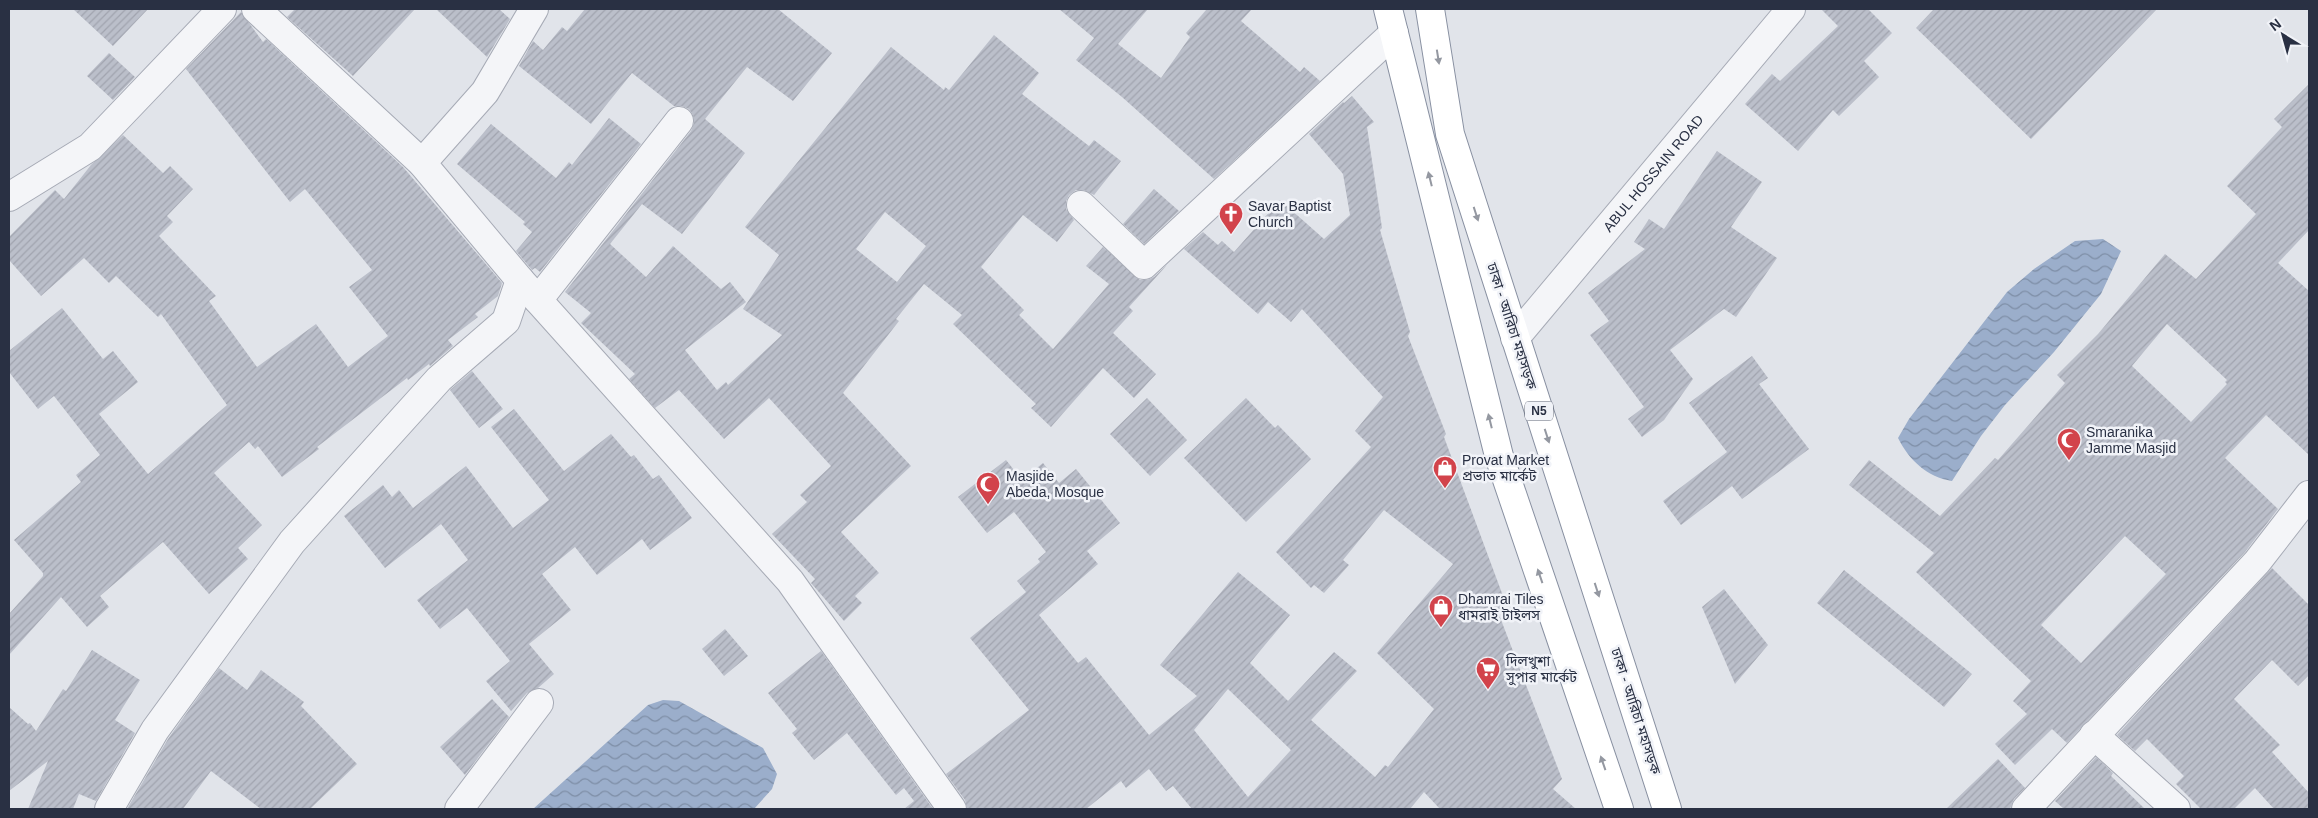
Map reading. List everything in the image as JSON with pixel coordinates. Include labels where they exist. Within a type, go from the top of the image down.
[{"type":"highway","name":"ঢাকা - আরিচা মহাসড়ক","points":[[1430,9],[1450,134],[1667,809]]},
{"type":"highway","points":[[1391,21],[1499,456],[1619,809]]},
{"type":"street","points":[[9,197],[90,147],[222,9]]},
{"type":"street","points":[[256,9],[422,163],[520,280],[790,581],[952,809]]},
{"type":"street","points":[[422,163],[485,92],[534,9]]},
{"type":"street","name":"ABUL HOSSAIN ROAD","points":[[1515,338],[1791,9]]},
{"type":"street","points":[[1081,205],[1144,265],[1391,21]]},
{"type":"street","points":[[538,300],[679,121]]},
{"type":"street","points":[[109,809],[155,730],[292,542],[439,379],[506,321],[520,280]]},
{"type":"street","points":[[2026,809],[2258,562],[2309,495]]},
{"type":"street","points":[[459,809],[539,703]]},
{"type":"street","points":[[2094,735],[2176,809]]},
{"type":"water","points":[[2103,239],[2121,251],[2101,294],[2054,352],[2005,405],[1981,436],[1952,481],[1935,476],[1920,466],[1902,446],[1898,438],[1909,419],[2007,292],[2034,269],[2075,241]]},
{"type":"water","points":[[663,700],[679,701],[763,748],[777,774],[772,789],[754,809],[533,809],[648,705]]},
{"type":"building","points":[[73,9],[148,9],[113,46]]},
{"type":"building","points":[[295,9],[415,9],[353,76],[287,17]]},
{"type":"building","points":[[436,9],[499,9],[510,19],[487,57]]},
{"type":"building","points":[[585,9],[778,9],[832,53],[793,101],[747,67],[705,119],[745,153],[682,234],[642,204],[610,244],[646,277],[673,246],[721,289],[730,282],[746,302],[685,350],[717,390],[726,382],[728,385],[782,335],[743,309],[779,255],[745,227],[891,47],[944,90],[945,87],[949,90],[994,35],[1039,73],[1022,94],[1089,146],[1094,140],[1121,161],[1094,195],[1084,190],[1076,190],[1069,195],[1066,201],[1066,209],[1074,220],[1057,242],[1023,215],[981,267],[1024,310],[1019,315],[1053,349],[1109,284],[1086,266],[1103,247],[1140,280],[1154,277],[1167,265],[1129,307],[1133,311],[1113,333],[1156,374],[1134,398],[1103,368],[1051,427],[1031,408],[1036,404],[953,324],[962,315],[924,284],[896,319],[899,321],[843,393],[911,466],[841,532],[879,573],[855,596],[862,603],[844,621],[811,583],[815,579],[772,534],[807,502],[800,495],[831,466],[769,398],[724,439],[679,390],[655,408],[629,379],[635,374],[581,323],[591,313],[565,292],[691,131],[694,123],[693,115],[689,109],[682,106],[674,106],[632,73],[591,124],[519,66],[533,41],[543,50],[562,27],[567,31]],"holes":[[[885,212],[926,246],[897,282],[856,249]]]},
{"type":"building","points":[[1059,9],[1148,9],[1118,44],[1161,78],[1190,37],[1186,33],[1207,9],[1252,9],[1241,21],[1300,72],[1304,67],[1320,81],[1214,179],[1122,97],[1076,60],[1094,38]]},
{"type":"building","points":[[1821,9],[1868,9],[1892,33],[1864,61],[1879,77],[1839,116],[1833,110],[1798,151],[1745,104],[1772,74],[1780,81],[1838,26]]},
{"type":"building","points":[[1934,9],[2157,9],[2031,139],[1916,28]]},
{"type":"building","points":[[241,12],[263,42],[266,39],[403,167],[502,283],[498,296],[475,314],[478,317],[448,340],[453,346],[430,366],[429,364],[408,380],[407,378],[317,447],[319,449],[282,477],[258,446],[255,449],[249,442],[214,473],[262,525],[238,548],[248,559],[209,594],[163,542],[100,596],[109,607],[87,627],[61,597],[9,655],[9,614],[43,576],[43,573],[14,540],[81,482],[76,475],[100,455],[54,396],[38,409],[9,372],[9,351],[62,308],[103,359],[113,351],[138,382],[99,414],[148,474],[227,405],[161,314],[158,317],[116,276],[109,283],[84,258],[41,296],[9,260],[9,237],[55,190],[64,199],[91,165],[123,135],[163,173],[170,166],[193,189],[167,216],[173,222],[159,236],[216,296],[209,301],[257,367],[316,324],[348,367],[388,336],[349,287],[372,270],[305,189],[290,202],[186,69]]},
{"type":"building","points":[[109,53],[135,77],[113,100],[87,76]]},
{"type":"building","points":[[2309,84],[2309,230],[2278,263],[2309,291],[2309,455],[2266,415],[2225,458],[2278,509],[2245,552],[2067,743],[2052,729],[2015,765],[1995,744],[2027,714],[2013,701],[2031,681],[1916,572],[1934,553],[1849,485],[1869,460],[1940,516],[1995,458],[1998,460],[2065,383],[2057,375],[2098,334],[2165,254],[2196,279],[2256,214],[2227,186],[2282,127],[2274,119]],"holes":[[[2167,324],[2227,380],[2225,382],[2227,384],[2191,422],[2132,366]],[[2125,536],[2166,574],[2081,663],[2041,625]]]},
{"type":"building","points":[[1352,96],[1374,122],[1367,127],[1382,228],[1380,230],[1410,332],[1408,336],[1446,434],[1444,437],[1506,604],[1498,612],[1562,779],[1553,789],[1576,809],[1440,809],[1424,792],[1410,809],[1192,809],[1173,786],[1166,791],[1149,769],[1126,788],[1121,781],[1086,809],[967,809],[965,800],[946,774],[1029,710],[970,638],[1026,592],[1017,581],[1040,562],[1038,559],[1046,552],[1014,512],[987,533],[958,497],[1006,460],[1022,480],[1043,463],[1059,483],[1076,469],[1120,523],[1087,551],[1098,564],[1039,615],[1078,663],[1086,657],[1149,735],[1197,696],[1160,665],[1238,572],[1290,615],[1250,663],[1288,701],[1334,652],[1357,671],[1311,720],[1375,777],[1385,765],[1388,767],[1434,709],[1377,653],[1453,564],[1384,510],[1343,560],[1349,565],[1324,593],[1314,585],[1311,588],[1276,552],[1371,447],[1355,431],[1383,397],[1302,309],[1291,322],[1268,302],[1258,314],[1184,249],[1203,232],[1218,245],[1222,241],[1234,252],[1280,200],[1324,239],[1350,215],[1343,174],[1309,134]],"holes":[[[1228,689],[1291,750],[1248,797],[1194,730]]]},
{"type":"building","points":[[609,118],[641,144],[540,272],[535,268],[532,270],[516,251],[532,232],[523,224],[525,222],[457,164],[491,124],[556,178],[569,162],[572,165]]},
{"type":"building","points":[[1717,151],[1762,182],[1731,227],[1777,258],[1736,317],[1724,309],[1670,350],[1693,379],[1664,420],[1642,437],[1628,419],[1644,407],[1590,335],[1609,321],[1588,293],[1645,249],[1634,242],[1649,219],[1664,229]]},
{"type":"building","points":[[1154,189],[1179,211],[1144,244],[1123,224]]},
{"type":"building","points":[[1752,356],[1768,378],[1759,384],[1809,449],[1742,499],[1732,486],[1681,525],[1663,501],[1727,452],[1689,403]]},
{"type":"building","points":[[472,371],[503,409],[479,428],[450,390]]},
{"type":"building","points":[[1147,398],[1187,440],[1150,476],[1110,434]]},
{"type":"building","points":[[1246,398],[1275,428],[1278,425],[1311,459],[1246,522],[1184,458]]},
{"type":"building","points":[[514,409],[564,471],[611,434],[631,457],[634,455],[653,479],[659,475],[692,518],[650,550],[642,539],[597,575],[575,547],[542,574],[571,610],[529,644],[554,674],[538,688],[527,693],[511,711],[486,681],[510,661],[467,608],[440,629],[417,600],[468,560],[441,524],[385,568],[344,516],[383,485],[392,497],[399,490],[413,508],[466,466],[513,528],[549,500],[491,427]]},
{"type":"building","points":[[2272,568],[2309,605],[2309,675],[2298,686],[2272,660],[2234,699],[2280,745],[2272,752],[2309,793],[2309,809],[2274,809],[2255,788],[2234,809],[2201,809],[2176,784],[2184,776],[2147,739],[2135,751],[2117,735]]},
{"type":"building","points":[[1844,570],[1972,674],[1944,707],[1817,603]]},
{"type":"building","points":[[1724,589],[1768,645],[1735,684],[1702,607]]},
{"type":"building","points":[[725,629],[748,656],[724,676],[702,649]]},
{"type":"building","points":[[92,650],[140,680],[115,720],[135,733],[96,801],[79,794],[73,809],[28,809],[48,761],[9,791],[9,707],[28,724],[30,723],[36,731],[63,689],[66,691]]},
{"type":"building","points":[[821,651],[933,809],[904,809],[914,801],[904,788],[896,795],[847,733],[814,760],[792,733],[797,729],[768,693]]},
{"type":"building","points":[[219,668],[247,690],[261,670],[304,702],[301,706],[357,764],[310,809],[261,809],[211,771],[183,809],[127,809],[168,739]]},
{"type":"building","points":[[492,699],[509,717],[465,775],[440,747]]},
{"type":"building","points":[[2096,757],[2113,773],[2111,776],[2145,809],[2064,809],[2055,801]]},
{"type":"building","points":[[1998,759],[2025,788],[2014,799],[2010,809],[1946,809]]},
{"type":"place","name":"Savar Baptist Church","points":[[1231,235]]},
{"type":"place","name":"Smaranika Jamme Masjid","points":[[2069,461]]},
{"type":"place","name":"Provat Market প্রভাত মার্কেট","points":[[1445,489]]},
{"type":"place","name":"Masjide Abeda, Mosque","points":[[988,505]]},
{"type":"place","name":"Dhamrai Tiles ধামরাই টাইলস","points":[[1441,628]]},
{"type":"place","name":"দিলখুশা সুপার মার্কেট","points":[[1488,690]]}]
